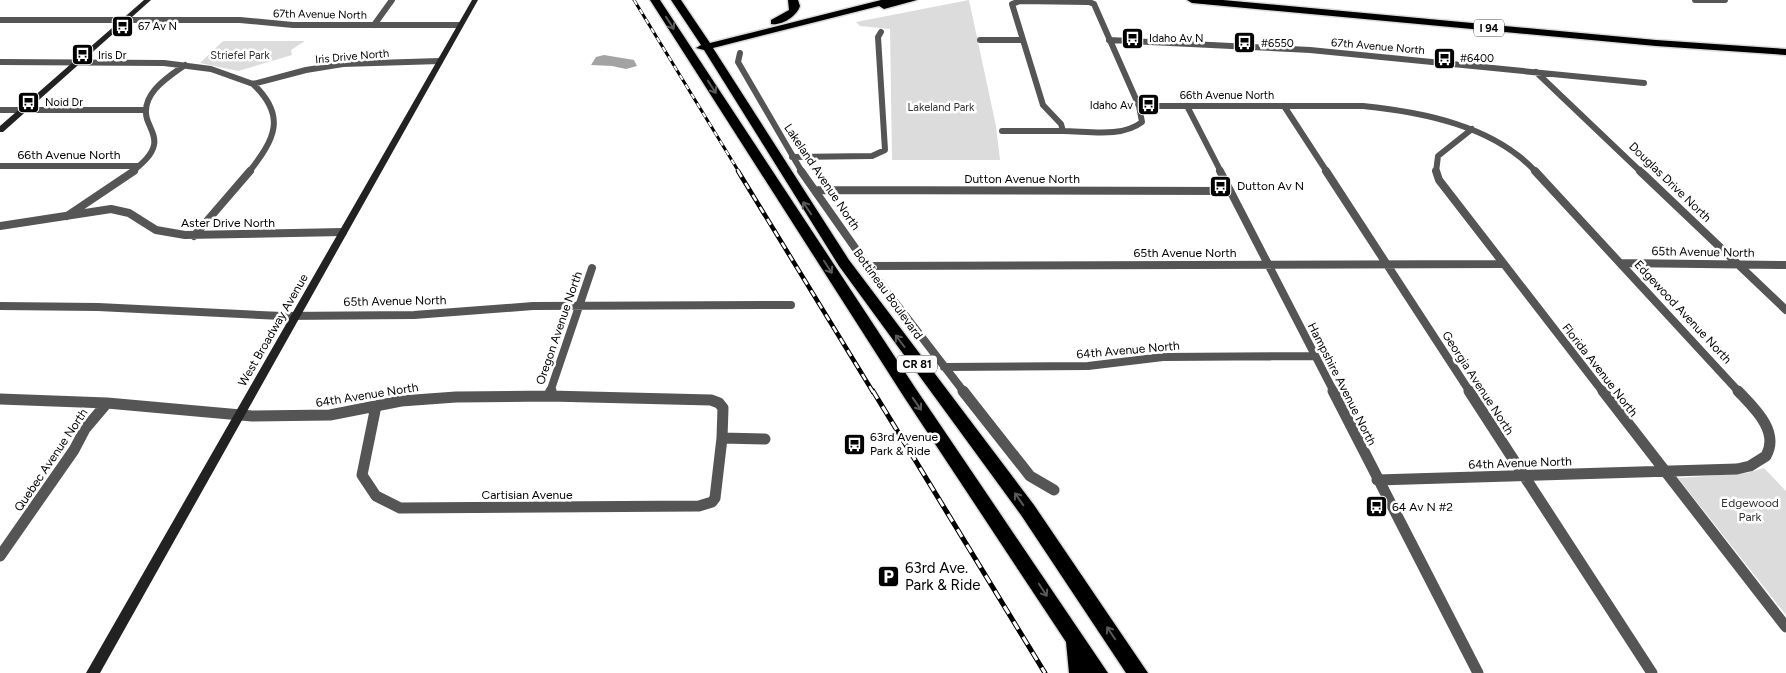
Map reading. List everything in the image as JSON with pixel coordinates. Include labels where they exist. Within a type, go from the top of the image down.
[{"type":"highway","name":"CR 81","points":[[655,0],[910,394],[1098,673]]},
{"type":"highway","name":"Bottineau Boulevard","points":[[676,0],[707,44],[778,163],[843,262],[901,344],[1012,488],[1138,673]]},
{"type":"highway","points":[[707,44],[784,18],[794,9],[794,0]]},
{"type":"highway","points":[[687,48],[733,39],[893,0]]},
{"type":"highway","points":[[733,39],[756,36],[912,0]]},
{"type":"highway","name":"I 94","points":[[1192,0],[1664,44],[1786,52]]},
{"type":"highway","name":"I 94","points":[[1268,0],[1652,35],[1786,44]]},
{"type":"highway","points":[[1076,640],[1079,673]]},
{"type":"street","points":[[0,130],[148,0]]},
{"type":"street","points":[[374,24],[392,0]]},
{"type":"street","name":"West Broadway Avenue","points":[[93,673],[475,0]]},
{"type":"street","points":[[1695,0],[1724,0]]},
{"type":"street","points":[[1002,131],[1063,131],[1117,131],[1133,129],[1142,122],[1139,106],[1094,4],[1083,1],[1020,1],[1012,4],[1043,105],[1061,124],[1063,131]]},
{"type":"street","name":"67th Avenue North","points":[[0,20],[240,20],[279,24],[460,25]]},
{"type":"street","points":[[792,157],[872,156],[885,150],[878,37],[881,32]]},
{"type":"street","points":[[980,40],[1022,40]]},
{"type":"street","name":"67th Avenue North","points":[[1110,40],[1337,52],[1644,83]]},
{"type":"street","name":"Lakeland Avenue North","points":[[740,53],[738,62],[756,88],[770,120],[792,157],[868,266],[944,367],[1030,476],[1054,490]]},
{"type":"street","name":"Iris Drive North","points":[[253,84],[306,70],[343,64],[440,61]]},
{"type":"street","points":[[0,62],[185,65],[227,72],[262,90],[274,107],[276,122],[272,138],[256,163],[194,236]]},
{"type":"street","points":[[67,216],[75,208],[125,178],[151,153],[156,138],[146,110],[153,91],[185,65]]},
{"type":"street","name":"Douglas Drive North","points":[[1536,72],[1786,310]]},
{"type":"street","name":"66th Avenue North","points":[[1139,106],[1363,106],[1393,109],[1472,129]]},
{"type":"street","name":"Hampshire Avenue North","points":[[1186,106],[1478,673]]},
{"type":"street","name":"Georgia Avenue North","points":[[1284,106],[1652,673]]},
{"type":"street","points":[[0,110],[146,110]]},
{"type":"street","name":"Edgewood Avenue North","points":[[1472,129],[1520,155],[1758,412],[1770,434],[1772,445],[1769,454],[1762,462],[1752,466],[1664,471]]},
{"type":"street","name":"Florida Avenue North","points":[[1472,129],[1438,156],[1436,171],[1445,189],[1786,628]]},
{"type":"street","name":"66th Avenue North","points":[[0,166],[139,166]]},
{"type":"street","name":"Dutton Avenue North","points":[[815,190],[1229,191]]},
{"type":"street","name":"Aster Drive North","points":[[0,226],[99,210],[122,210],[156,230],[194,236],[343,232]]},
{"type":"street","name":"65th Avenue North","points":[[1620,263],[1786,265]]},
{"type":"street","name":"65th Avenue North","points":[[868,266],[1502,264]]},
{"type":"street","name":"Oregon Avenue North","points":[[549,396],[592,268]]},
{"type":"street","name":"65th Avenue North","points":[[0,306],[98,307],[296,315],[414,314],[510,307],[791,305]]},
{"type":"street","name":"64th Avenue North","points":[[944,367],[1088,366],[1163,357],[1314,356]]},
{"type":"street","name":"64th Avenue North","points":[[0,399],[107,403],[240,414],[314,416],[355,412],[376,406],[429,398],[549,396],[711,400],[723,408],[722,438]]},
{"type":"street","name":"Quebec Avenue North","points":[[0,556],[74,450],[85,429],[107,403]]},
{"type":"street","name":"Cartisian Avenue","points":[[376,406],[362,475],[366,485],[383,502],[400,508],[699,506],[712,502],[715,498],[722,438]]},
{"type":"street","points":[[722,438],[765,439]]},
{"type":"street","name":"64th Avenue North","points":[[1377,480],[1664,471]]},
{"type":"green space","name":"Lakeland Park","points":[[969,0],[996,126],[1000,160],[892,160],[890,29],[860,26],[856,22]]},
{"type":"green space","name":"Striefel Park","points":[[223,41],[305,41],[291,50],[292,55],[238,71],[200,63]]},
{"type":"green space","name":"Edgewood Park","points":[[1764,468],[1786,491],[1786,615],[1678,478],[1747,473]]},
{"type":"shaded area","points":[[604,55],[634,60],[637,66],[626,69],[591,65],[596,57]]},
{"type":"railway","points":[[634,0],[739,172]]},
{"type":"railway","points":[[738,171],[873,392]]},
{"type":"railway","points":[[873,391],[1045,673]]},
{"type":"place","name":"67 Av N","points":[[122,26]]},
{"type":"place","name":"Idaho Av N","points":[[1133,38]]},
{"type":"place","name":"#6550","points":[[1245,43]]},
{"type":"place","name":"Iris Dr","points":[[82,55]]},
{"type":"place","name":"#6400","points":[[1444,58]]},
{"type":"place","name":"Noid Dr","points":[[29,102]]},
{"type":"place","name":"Idaho Av","points":[[1149,105]]},
{"type":"place","name":"Dutton Av N","points":[[1221,186]]},
{"type":"place","name":"63rd Avenue Park & Ride","points":[[854,444]]},
{"type":"place","name":"64 Av N #2","points":[[1376,507]]},
{"type":"place","name":"63rd Ave. Park & Ride","points":[[889,577]]}]
